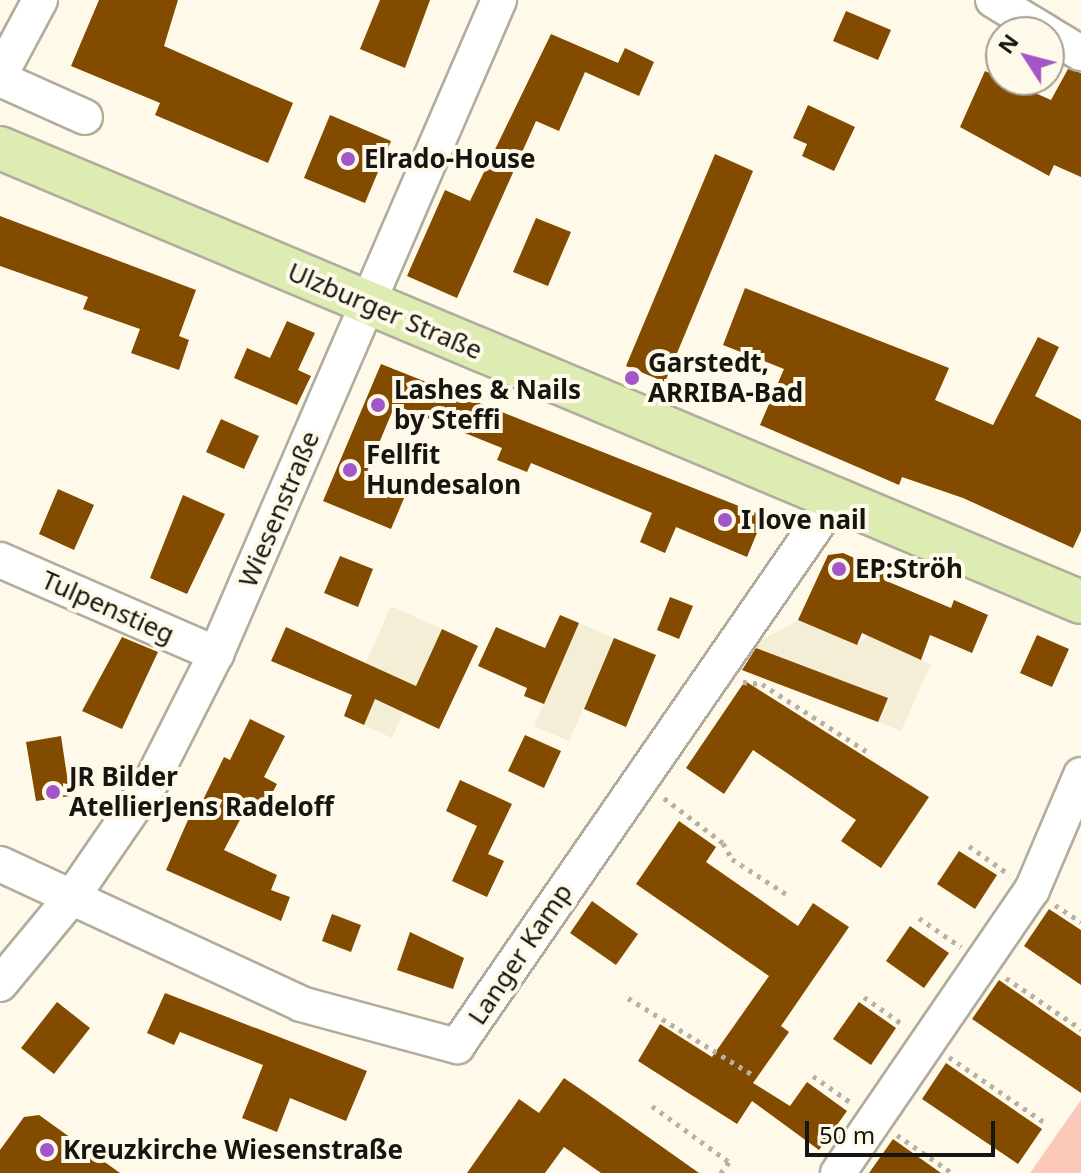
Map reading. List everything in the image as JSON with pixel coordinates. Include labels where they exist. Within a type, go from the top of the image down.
[{"type":"main road","name":"Ulzburger Straße","points":[[0,148],[367,305],[836,497],[1081,602]]},
{"type":"street","points":[[40,0],[0,77],[85,117]]},
{"type":"street","name":"Wiesenstraße","points":[[0,984],[72,897],[151,782],[216,654],[499,0]]},
{"type":"street","points":[[993,0],[1020,16]]},
{"type":"street","name":"Langer Kamp","points":[[0,864],[301,1004],[457,1046],[836,497]]},
{"type":"street","name":"Tulpenstieg","points":[[0,560],[216,654]]},
{"type":"street","points":[[838,1173],[1032,890],[1081,775]]},
{"type":"path","points":[[711,678],[762,684],[866,751]]},
{"type":"path","points":[[648,769],[667,804],[786,894]]},
{"type":"path","points":[[969,846],[1032,890]]},
{"type":"path","points":[[919,918],[1081,1029]]},
{"type":"path","points":[[864,997],[1047,1124]]},
{"type":"path","points":[[628,998],[753,1075]]},
{"type":"path","points":[[813,1076],[952,1173]]},
{"type":"path","points":[[652,1106],[729,1162],[721,1173]]},
{"type":"shaded area","points":[[391,606],[442,629],[392,738],[364,725],[386,674],[365,665]]},
{"type":"shaded area","points":[[798,620],[857,644],[868,636],[931,664],[901,731],[878,722],[887,698],[752,646]]},
{"type":"shaded area","points":[[579,623],[614,638],[569,741],[534,726]]},
{"type":"shaded area","points":[[1081,1100],[1081,1173],[1030,1173]]},
{"type":"building","points":[[99,0],[178,0],[164,46],[293,103],[268,163],[155,115],[160,103],[71,66]]},
{"type":"building","points":[[380,0],[430,0],[405,68],[360,49]]},
{"type":"building","points":[[846,11],[891,30],[878,60],[833,41]]},
{"type":"building","points":[[551,34],[618,63],[625,48],[654,62],[639,96],[585,72],[559,131],[536,121],[457,298],[407,276],[445,190],[470,201]]},
{"type":"building","points":[[1068,69],[1081,73],[1081,177],[1054,165],[1049,176],[960,127],[985,71],[985,96],[1042,96],[1051,100],[1053,96],[1065,96]]},
{"type":"building","points":[[808,105],[855,127],[834,171],[802,156],[807,144],[793,138]]},
{"type":"building","name":"Elrado-House","points":[[330,115],[391,141],[365,203],[304,178]]},
{"type":"building","points":[[715,154],[753,171],[665,382],[626,366]]},
{"type":"building","points":[[0,216],[196,290],[179,336],[189,340],[179,370],[131,353],[140,329],[83,309],[88,297],[0,266]]},
{"type":"building","points":[[536,218],[571,232],[548,286],[513,272]]},
{"type":"building","points":[[745,288],[949,368],[935,400],[993,425],[1038,337],[1059,347],[1035,396],[1081,420],[1081,531],[1073,548],[963,498],[902,477],[899,485],[760,425],[784,369],[723,345]]},
{"type":"building","points":[[287,321],[315,333],[298,370],[311,376],[297,405],[234,378],[247,348],[270,358]]},
{"type":"building","points":[[381,364],[764,516],[747,557],[676,527],[665,553],[640,542],[652,513],[531,463],[527,472],[497,460],[502,448],[395,405],[364,479],[405,496],[391,529],[323,501]]},
{"type":"building","points":[[221,419],[259,436],[244,469],[206,452]]},
{"type":"building","points":[[58,489],[94,505],[74,550],[39,534]]},
{"type":"building","points":[[183,495],[225,514],[187,594],[150,578]]},
{"type":"building","points":[[843,553],[887,572],[884,580],[951,608],[954,600],[988,615],[972,653],[930,635],[921,660],[862,633],[857,645],[798,620],[828,555]]},
{"type":"building","points":[[340,556],[373,569],[358,607],[324,593]]},
{"type":"building","points":[[670,597],[693,606],[679,639],[657,630]]},
{"type":"building","points":[[560,615],[579,623],[544,704],[524,696],[527,688],[478,666],[496,627],[545,648]]},
{"type":"building","points":[[286,627],[416,686],[442,629],[478,646],[439,729],[375,699],[364,725],[344,716],[352,695],[271,661]]},
{"type":"building","points":[[1037,635],[1069,649],[1052,687],[1020,673]]},
{"type":"building","points":[[122,637],[158,652],[122,729],[82,711]]},
{"type":"building","points":[[614,638],[656,655],[626,727],[584,709]]},
{"type":"building","points":[[756,648],[888,698],[878,722],[742,670]]},
{"type":"building","points":[[745,681],[929,797],[881,868],[841,841],[856,820],[753,750],[724,794],[686,768]]},
{"type":"building","points":[[250,719],[285,736],[264,777],[277,784],[265,807],[251,799],[224,850],[277,875],[271,890],[290,897],[281,921],[166,870],[198,797],[203,800],[224,757],[230,760]]},
{"type":"building","points":[[525,735],[561,751],[544,788],[508,771]]},
{"type":"building","points":[[61,736],[70,796],[36,801],[26,742]]},
{"type":"building","points":[[460,780],[512,804],[488,854],[504,861],[487,897],[452,881],[477,826],[446,811]]},
{"type":"building","points":[[679,821],[716,847],[706,862],[798,926],[813,903],[849,927],[781,1026],[789,1032],[753,1083],[790,1106],[807,1082],[847,1111],[819,1150],[752,1101],[737,1124],[638,1061],[660,1024],[712,1057],[769,976],[636,884]]},
{"type":"building","points":[[959,851],[997,875],[975,909],[937,884]]},
{"type":"building","points":[[592,901],[638,934],[616,965],[570,933]]},
{"type":"building","points":[[1049,909],[1081,930],[1081,985],[1024,946]]},
{"type":"building","points":[[332,914],[361,925],[351,952],[322,941]]},
{"type":"building","points":[[910,926],[949,953],[924,988],[886,961]]},
{"type":"building","points":[[410,932],[464,958],[453,989],[397,970]]},
{"type":"building","points":[[999,980],[1081,1037],[1081,1093],[972,1019]]},
{"type":"building","points":[[165,993],[367,1071],[346,1121],[290,1098],[277,1132],[242,1118],[263,1065],[180,1032],[174,1045],[147,1033]]},
{"type":"building","points":[[57,1002],[90,1028],[54,1074],[21,1048]]},
{"type":"building","points":[[859,1002],[896,1028],[871,1065],[833,1039]]},
{"type":"building","points":[[946,1063],[1042,1129],[1018,1164],[922,1099]]},
{"type":"building","points":[[564,1078],[699,1173],[601,1173],[564,1147],[545,1173],[467,1173],[519,1099],[539,1113]]},
{"type":"building","name":"Kreuzkirche Wiesenstraße","points":[[39,1115],[120,1173],[0,1173],[0,1150],[24,1117]]},
{"type":"building","points":[[893,1139],[941,1173],[869,1173]]},
{"type":"place","name":"Elrado-House","points":[[348,159]]},
{"type":"place","name":"Garstedt, ARRIBA-Bad","points":[[632,378]]},
{"type":"place","name":"Lashes & Nails by Steffi","points":[[378,405]]},
{"type":"place","name":"Fellfit Hundesalon","points":[[350,470]]},
{"type":"place","name":"I love nail","points":[[725,520]]},
{"type":"place","name":"EP:Ströh","points":[[839,569]]},
{"type":"place","name":"JR Bilder AtellierJens Radeloff","points":[[53,792]]},
{"type":"place","name":"Kreuzkirche Wiesenstraße","points":[[47,1150]]}]
